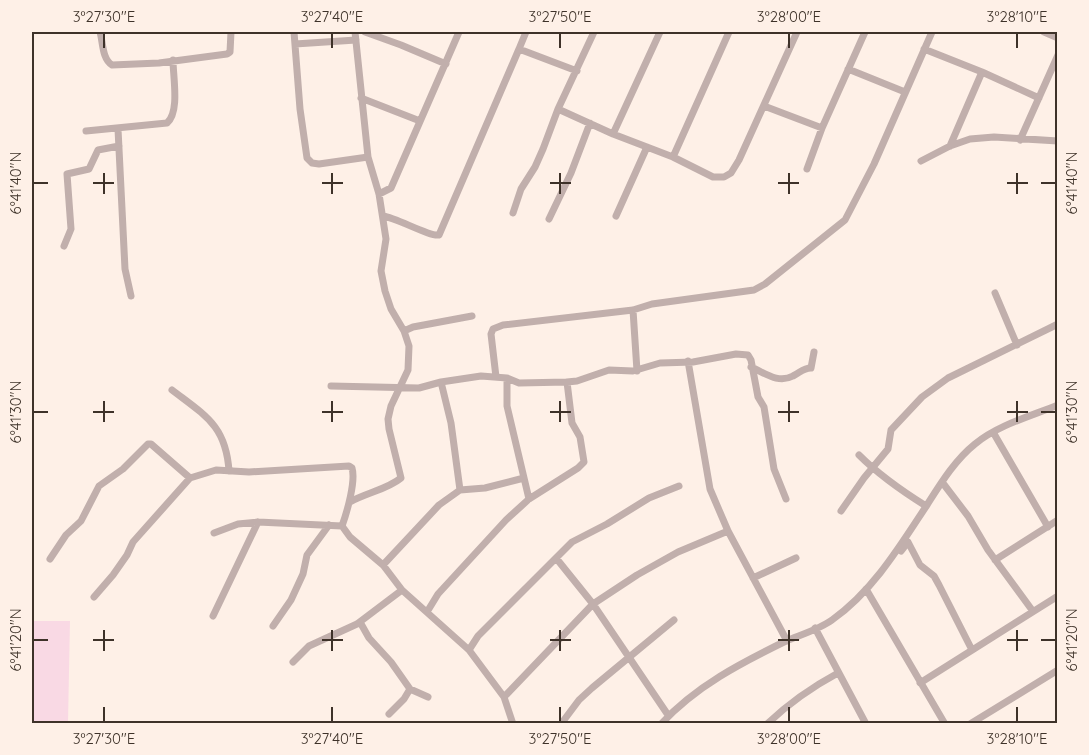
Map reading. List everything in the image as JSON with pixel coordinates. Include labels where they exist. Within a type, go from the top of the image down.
[{"type":"street","points":[[100,32],[105,58],[110,64],[159,63],[227,54],[231,49],[231,32]]},
{"type":"street","points":[[294,32],[300,109],[307,158],[312,163],[319,164],[368,158]]},
{"type":"street","points":[[350,502],[401,478],[388,419],[410,361],[409,346],[391,309],[381,271],[386,239],[379,194],[368,158],[355,32]]},
{"type":"street","points":[[364,32],[446,64]]},
{"type":"street","points":[[379,194],[391,188],[459,32]]},
{"type":"street","points":[[383,216],[394,218],[435,236],[439,235],[526,32]]},
{"type":"street","points":[[513,213],[521,189],[543,149],[558,109],[594,32]]},
{"type":"street","points":[[613,134],[660,32]]},
{"type":"street","points":[[673,157],[729,32]]},
{"type":"street","points":[[558,109],[613,134],[673,157],[713,177],[724,177],[730,173],[739,160],[797,32]]},
{"type":"street","points":[[807,169],[822,128],[865,32]]},
{"type":"street","points":[[496,377],[491,334],[493,329],[633,310],[652,304],[754,290],[765,284],[845,220],[874,164],[932,32]]},
{"type":"street","points":[[1044,32],[1058,38]]},
{"type":"street","points":[[295,44],[356,40]]},
{"type":"street","points":[[519,49],[577,71]]},
{"type":"street","points":[[924,49],[982,72],[1039,99]]},
{"type":"street","points":[[1020,140],[1058,55]]},
{"type":"street","points":[[86,131],[167,123],[171,120],[175,108],[173,60]]},
{"type":"street","points":[[848,69],[905,92]]},
{"type":"street","points":[[950,146],[982,72]]},
{"type":"street","points":[[361,98],[420,121]]},
{"type":"street","points":[[764,106],[822,128]]},
{"type":"street","points":[[549,219],[590,123]]},
{"type":"street","points":[[118,129],[125,269],[131,296]]},
{"type":"street","points":[[921,161],[950,146],[970,139],[994,137],[1058,141]]},
{"type":"street","points":[[64,246],[71,229],[67,174],[89,170],[98,150],[120,146]]},
{"type":"street","points":[[616,216],[647,147]]},
{"type":"street","points":[[994,293],[1017,345]]},
{"type":"street","points":[[633,310],[637,370]]},
{"type":"street","points":[[404,332],[413,327],[472,316]]},
{"type":"street","points":[[841,511],[888,449],[891,430],[922,397],[948,378],[1058,324]]},
{"type":"street","points":[[751,367],[770,377],[790,377],[803,368],[811,368],[814,352]]},
{"type":"street","points":[[332,386],[419,388],[481,376],[507,378],[519,383],[567,382],[609,370],[637,370],[656,364],[693,362],[736,354],[748,355],[758,397],[764,407],[774,469],[786,499]]},
{"type":"street","points":[[688,362],[710,489],[728,531],[787,641]]},
{"type":"street","points":[[507,378],[507,406],[530,499]]},
{"type":"street","points":[[441,382],[452,423],[460,490]]},
{"type":"street","points":[[427,612],[438,594],[506,520],[530,499],[584,462],[580,436],[572,423],[567,382]]},
{"type":"street","points":[[172,390],[201,412],[219,431],[228,452],[229,471]]},
{"type":"street","points":[[878,578],[942,482],[976,443],[993,432],[1058,405]]},
{"type":"street","points":[[993,432],[1048,527]]},
{"type":"street","points":[[50,559],[66,535],[81,521],[99,486],[123,469],[148,444],[151,444],[190,478]]},
{"type":"street","points":[[859,455],[900,490],[926,506]]},
{"type":"street","points":[[94,597],[113,575],[133,542],[190,478],[216,470],[249,472],[349,466],[353,474],[350,502],[342,526]]},
{"type":"street","points":[[383,565],[439,505],[460,490],[485,488],[524,478]]},
{"type":"street","points":[[942,482],[1032,610]]},
{"type":"street","points":[[469,650],[484,630],[572,542],[649,498],[680,486]]},
{"type":"street","points":[[995,560],[1058,520]]},
{"type":"street","points":[[213,616],[258,522]]},
{"type":"street","points":[[214,533],[238,524],[258,522],[342,526],[350,537],[383,565],[402,590],[469,650],[504,697],[513,723]]},
{"type":"street","points":[[273,626],[291,600],[303,574],[307,555],[329,525]]},
{"type":"street","points":[[504,697],[593,604],[637,574],[678,552],[728,531]]},
{"type":"street","points":[[661,723],[668,715],[719,676],[787,641],[831,622],[878,578],[908,542],[920,565],[933,576],[939,585],[972,651]]},
{"type":"street","points":[[556,558],[593,604],[668,715]]},
{"type":"street","points":[[753,578],[796,558]]},
{"type":"street","points":[[866,589],[945,723]]},
{"type":"street","points":[[293,662],[309,646],[360,622],[402,590]]},
{"type":"street","points":[[920,683],[1032,610],[1058,596]]},
{"type":"street","points":[[561,723],[579,700],[627,657],[674,620]]},
{"type":"street","points":[[360,622],[369,638],[391,662],[410,689],[428,697]]},
{"type":"street","points":[[815,628],[864,723]]},
{"type":"street","points":[[970,723],[1058,670]]},
{"type":"street","points":[[766,723],[812,687],[838,673]]},
{"type":"street","points":[[388,714],[404,699],[410,689]]},
{"type":"shaded area","points":[[32,621],[70,621],[68,723],[32,723]]}]
